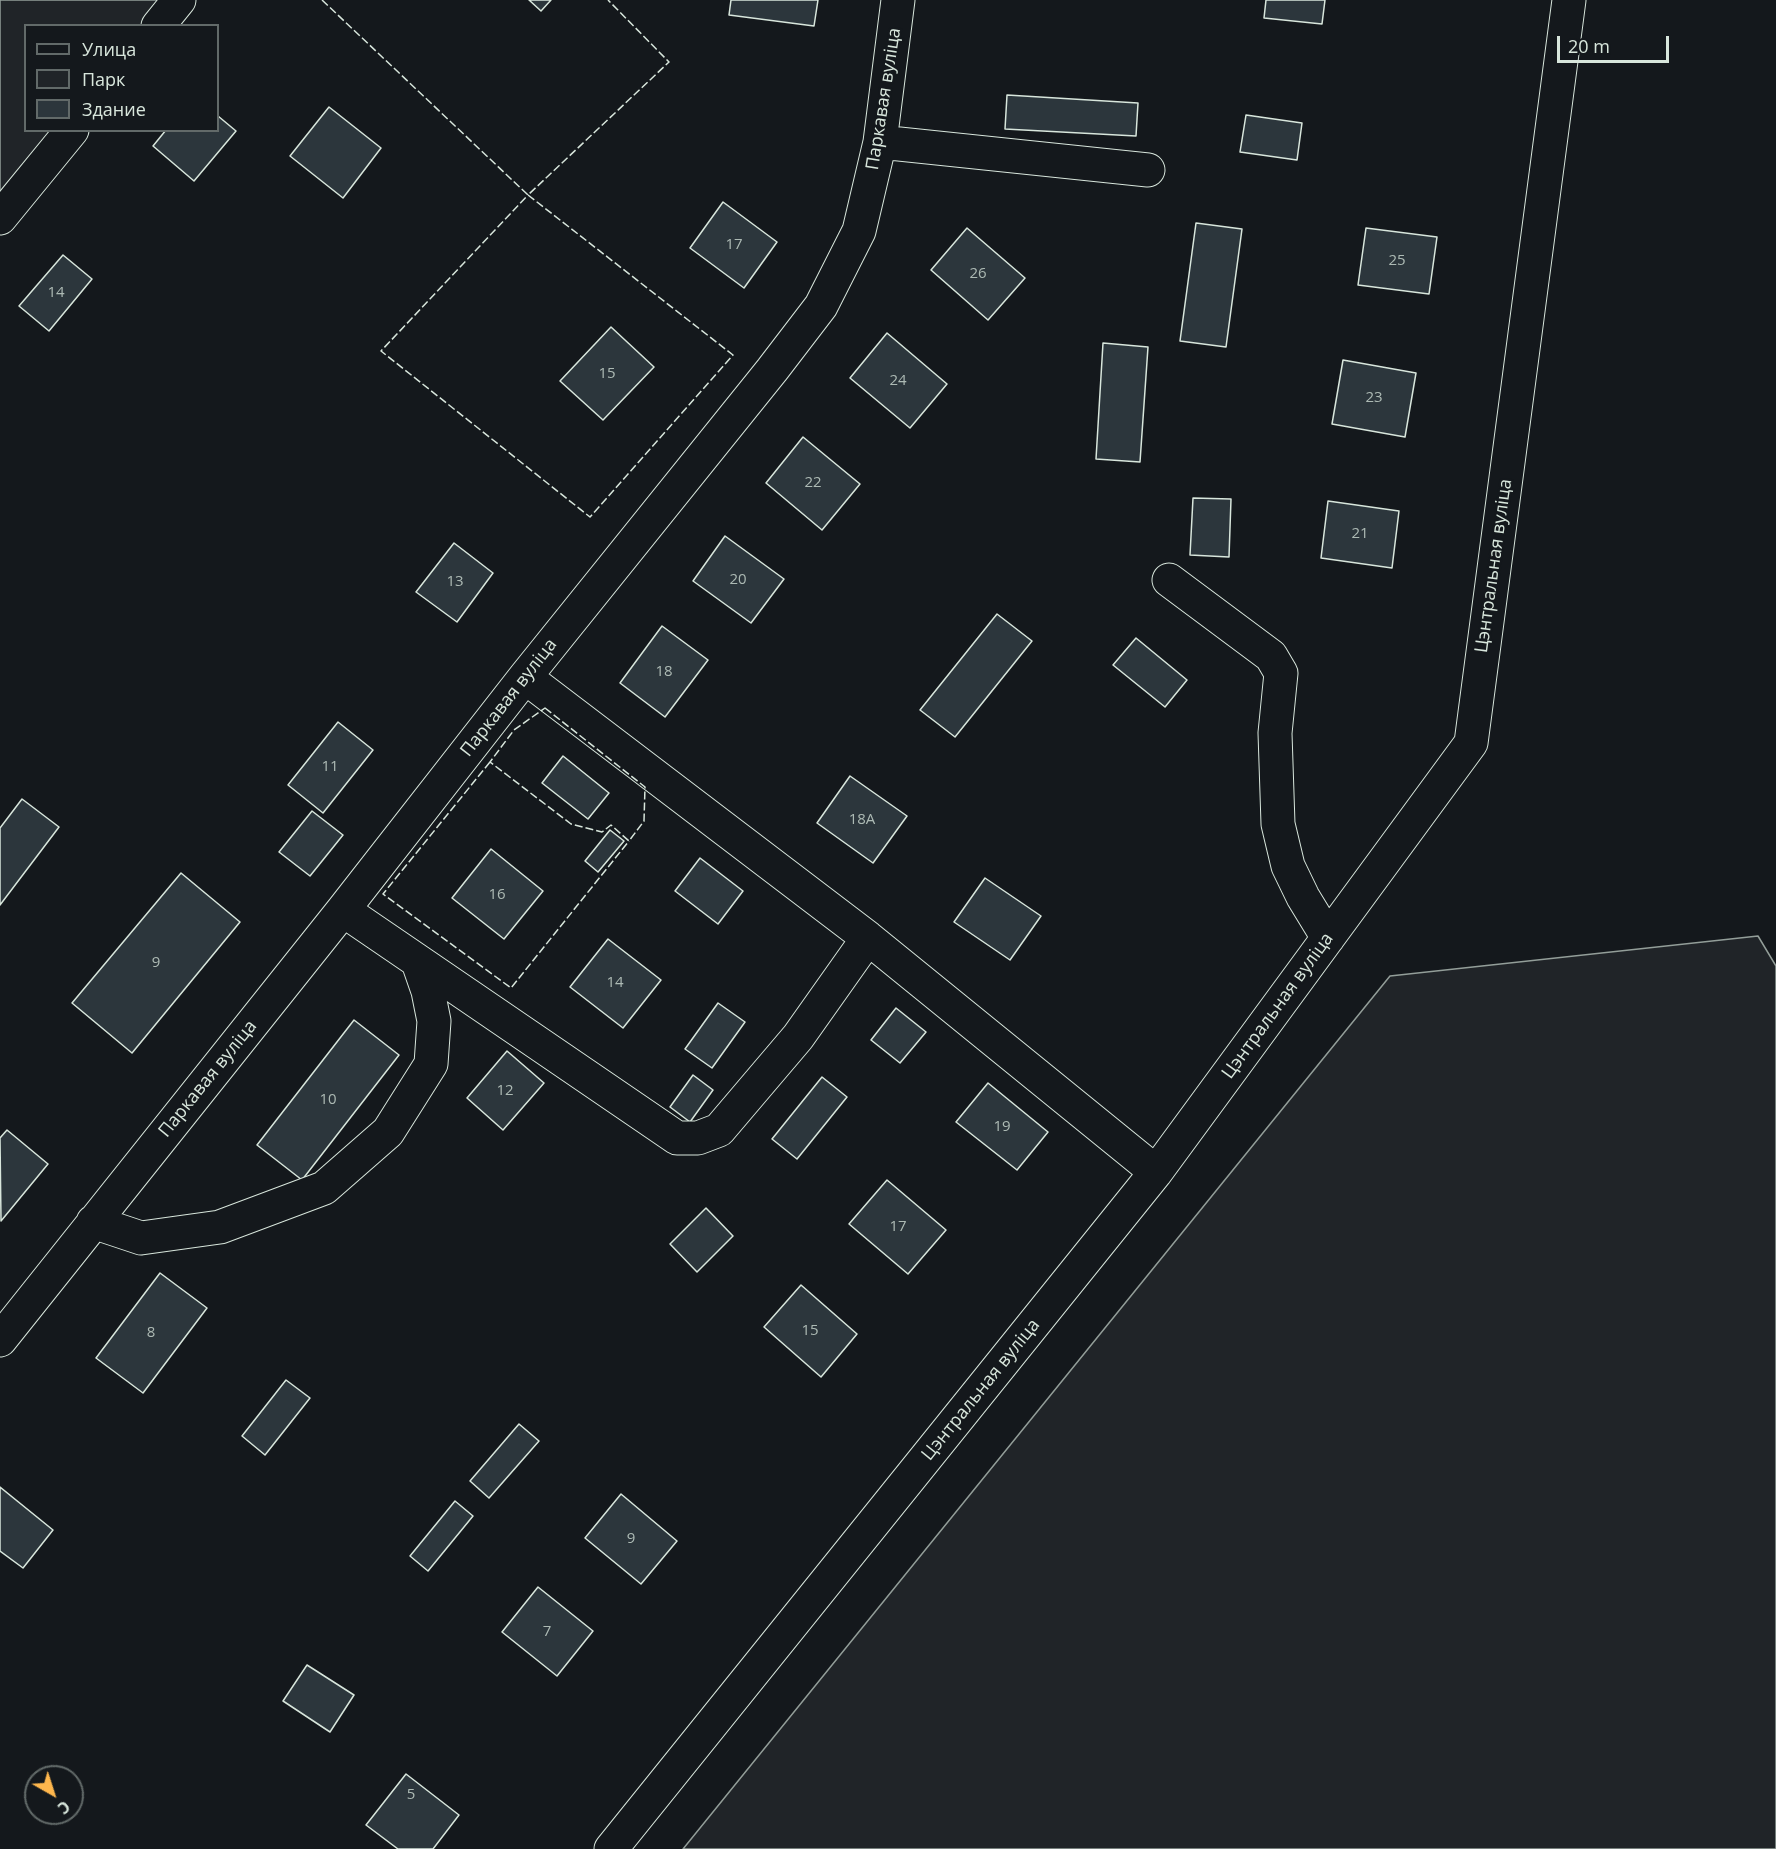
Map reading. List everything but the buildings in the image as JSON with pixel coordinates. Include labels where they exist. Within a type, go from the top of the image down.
[{"type":"street","points":[[160,24],[179,0]]},
{"type":"street","name":"Паркавая вуліца","points":[[0,1340],[343,910],[525,677],[765,380],[821,306],[859,231],[880,142],[898,0]]},
{"type":"street","name":"Цэнтральная вуліца","points":[[611,1849],[1156,1172],[1471,743],[1569,0]]},
{"type":"street","points":[[0,218],[70,132]]},
{"type":"street","points":[[880,142],[1148,170]]},
{"type":"street","points":[[1169,580],[1271,656],[1281,673],[1275,734],[1278,824],[1288,866],[1303,897],[1328,938]]},
{"type":"street","points":[[525,677],[868,938],[1156,1172]]},
{"type":"street","points":[[343,910],[677,1138],[698,1138],[719,1130],[798,1037],[868,938]]},
{"type":"street","points":[[93,1222],[141,1238],[220,1227],[324,1188],[388,1132],[431,1064],[434,1020],[428,991],[418,962]]},
{"type":"green space","points":[[0,0],[179,0],[159,24],[24,24],[24,132],[71,132],[0,218]]},
{"type":"green space","points":[[1758,936],[1776,966],[1776,1849],[683,1849],[1390,976]]},
{"type":"fence","points":[[322,0],[528,195],[669,62],[608,0]]},
{"type":"fence","points":[[528,195],[733,355],[590,517],[381,351],[528,195]]},
{"type":"fence","points":[[545,708],[645,787],[644,821],[629,841],[611,825],[602,832],[571,824],[490,762],[514,730],[545,708]]},
{"type":"fence","points":[[490,762],[383,894],[511,988],[629,841]]}]
